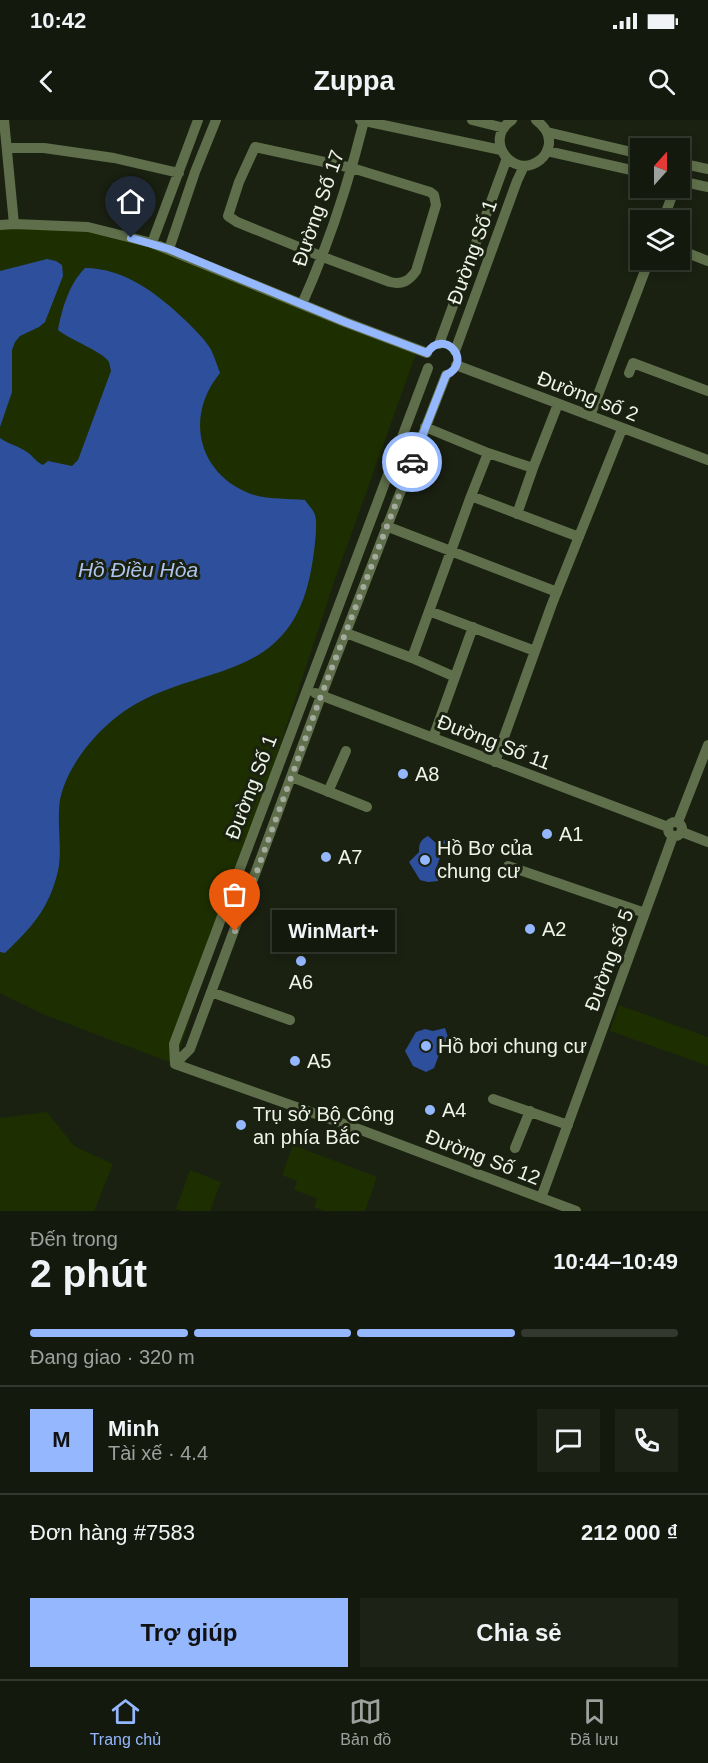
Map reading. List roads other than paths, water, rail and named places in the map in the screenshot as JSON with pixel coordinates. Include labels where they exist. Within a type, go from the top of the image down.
[{"type":"street","points":[[4,120],[14,224]]},
{"type":"street","points":[[152,243],[198,120]]},
{"type":"street","points":[[169,249],[195,172],[216,120]]},
{"type":"street","points":[[472,120],[508,124]]},
{"type":"street","points":[[362,121],[504,154],[514,164],[524,166],[542,159],[547,151],[549,142],[547,132],[537,120]]},
{"type":"street","name":"Đường Số 17","points":[[302,304],[323,257],[352,168],[362,121]]},
{"type":"street","name":"Đường Số 1","points":[[439,344],[504,154],[499,141],[508,124]]},
{"type":"street","points":[[547,132],[630,152]]},
{"type":"street","points":[[255,147],[352,168],[434,195],[436,205],[416,271],[411,279],[398,284],[323,257],[237,222],[228,216],[236,190],[255,147]]},
{"type":"street","points":[[7,148],[44,148],[114,158],[179,173]]},
{"type":"street","points":[[547,151],[630,170]]},
{"type":"street","points":[[690,165],[708,169]]},
{"type":"street","name":"Đường Số 1","points":[[455,351],[516,181],[524,166]]},
{"type":"street","points":[[690,183],[708,187]]},
{"type":"street","points":[[0,225],[88,228],[152,243],[427,353]]},
{"type":"street","points":[[690,254],[708,261]]},
{"type":"street","points":[[590,416],[645,270]]},
{"type":"street","points":[[439,344],[448,345],[455,351],[456,365],[446,375],[434,374],[428,368],[425,360],[432,347],[439,344]]},
{"type":"street","points":[[609,366],[631,374],[633,363],[708,391]]},
{"type":"street","name":"Đường số 2","points":[[456,365],[708,460]]},
{"type":"street","name":"Đường Số 1","points":[[175,1064],[174,1044],[428,368]]},
{"type":"street","name":"Đường Số 1","points":[[175,1064],[190,1049],[321,696],[446,375]]},
{"type":"street","points":[[518,514],[558,404]]},
{"type":"street","points":[[425,427],[488,453],[533,468]]},
{"type":"street","points":[[495,762],[557,592],[622,429]]},
{"type":"street","points":[[412,658],[488,453]]},
{"type":"street","points":[[471,496],[579,537]]},
{"type":"street","points":[[386,526],[557,592]]},
{"type":"street","points":[[429,611],[536,651]]},
{"type":"street","points":[[433,738],[473,627]]},
{"type":"street","points":[[346,633],[455,677]]},
{"type":"street","name":"Đường Số 11","points":[[307,690],[708,842]]},
{"type":"street","points":[[675,829],[708,745]]},
{"type":"street","points":[[328,792],[346,751]]},
{"type":"street","points":[[292,777],[367,807]]},
{"type":"street","name":"Đường số 5","points":[[541,1198],[675,829]]},
{"type":"street","points":[[507,866],[645,913]]},
{"type":"street","points":[[212,992],[290,1020]]},
{"type":"street","name":"Đường Số 12","points":[[175,1064],[361,1130],[576,1211]]},
{"type":"street","points":[[493,1099],[568,1125]]},
{"type":"street","points":[[515,1148],[530,1112]]},
{"type":"water","points":[[47,259],[62,265],[63,276],[45,322],[20,336],[15,342],[12,350],[12,392],[0,427],[0,271]]},
{"type":"water","name":"Hồ Điều Hòa","points":[[85,268],[113,272],[140,284],[175,310],[195,329],[211,351],[220,373],[209,389],[200,423],[201,440],[207,455],[216,470],[229,482],[246,492],[267,498],[305,500],[315,515],[315,547],[300,607],[281,636],[257,656],[136,704],[106,726],[81,754],[68,776],[60,800],[59,864],[50,896],[31,926],[5,953],[0,952],[0,438],[24,450],[43,465],[48,461],[72,466],[78,460],[111,371],[106,358],[58,330],[70,289]]},
{"type":"water","name":"Hồ Bơ của chung cư","points":[[428,836],[436,843],[446,840],[437,866],[438,881],[420,880],[409,862],[419,852],[420,844]]},
{"type":"water","name":"Hồ bơi chung cư","points":[[445,1028],[449,1040],[440,1052],[434,1068],[426,1072],[413,1066],[405,1051],[416,1032]]},
{"type":"place","name":"A8","points":[[403,774]]},
{"type":"place","name":"A1","points":[[547,834]]},
{"type":"place","name":"A7","points":[[326,857]]},
{"type":"place","name":"Hồ Bơ của chung cư","points":[[425,860]]},
{"type":"place","name":"A2","points":[[530,929]]},
{"type":"place","name":"WinMart+","points":[[235,931]]},
{"type":"place","name":"A6","points":[[301,961]]},
{"type":"place","name":"Hồ bơi chung cư","points":[[426,1046]]},
{"type":"place","name":"A5","points":[[295,1061]]},
{"type":"place","name":"A4","points":[[430,1110]]},
{"type":"place","name":"Trụ sở Bộ Công an phía Bắc","points":[[241,1125]]}]
